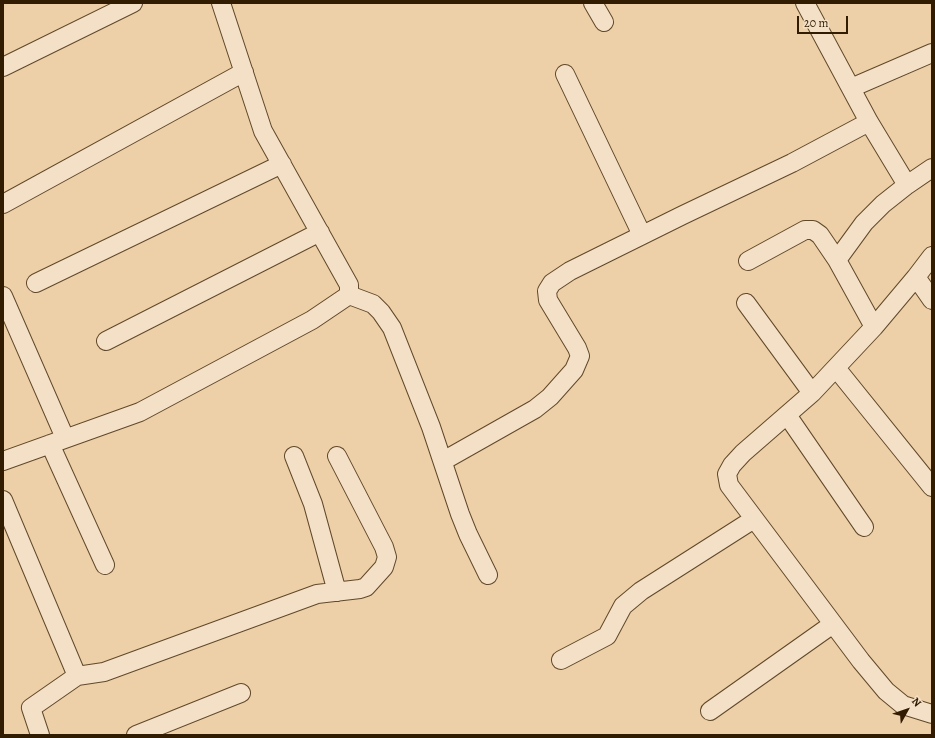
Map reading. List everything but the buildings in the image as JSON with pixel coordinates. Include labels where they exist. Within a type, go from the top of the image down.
[{"type":"street","points":[[3,67],[133,3]]},
{"type":"street","points":[[221,3],[263,131],[349,284],[349,295]]},
{"type":"street","points":[[593,3],[604,22]]},
{"type":"street","points":[[805,3],[869,122],[907,185]]},
{"type":"street","points":[[851,88],[932,53]]},
{"type":"street","points":[[3,204],[244,72]]},
{"type":"street","points":[[565,74],[642,235]]},
{"type":"street","points":[[442,461],[535,410],[555,392],[574,370],[580,356],[577,348],[548,300],[547,291],[552,283],[570,271],[642,235],[792,164],[869,122]]},
{"type":"street","points":[[36,283],[282,164]]},
{"type":"street","points":[[837,260],[864,223],[883,204],[932,168]]},
{"type":"street","points":[[748,261],[795,234],[805,230],[813,230],[820,235],[837,260],[874,327]]},
{"type":"street","points":[[106,341],[320,232]]},
{"type":"street","points":[[932,256],[874,327],[836,368],[812,393],[743,453],[732,465],[727,474],[729,485],[861,661],[886,691],[903,705],[932,714]]},
{"type":"street","points":[[916,276],[932,300]]},
{"type":"street","points":[[3,461],[140,412],[312,320],[349,295]]},
{"type":"street","points":[[349,295],[373,304],[381,312],[392,328],[432,427],[465,527],[488,575]]},
{"type":"street","points":[[3,296],[105,565]]},
{"type":"street","points":[[746,303],[812,393]]},
{"type":"street","points":[[836,368],[932,487]]},
{"type":"street","points":[[787,415],[864,527]]},
{"type":"street","points":[[294,456],[313,504],[337,592]]},
{"type":"street","points":[[40,735],[31,708],[77,676],[104,672],[317,594],[366,587],[384,567],[386,557],[384,547],[336,456]]},
{"type":"street","points":[[3,500],[77,676]]},
{"type":"street","points":[[561,660],[607,636],[623,606],[641,591],[754,519]]},
{"type":"street","points":[[710,711],[833,624]]},
{"type":"street","points":[[136,735],[241,692]]}]
